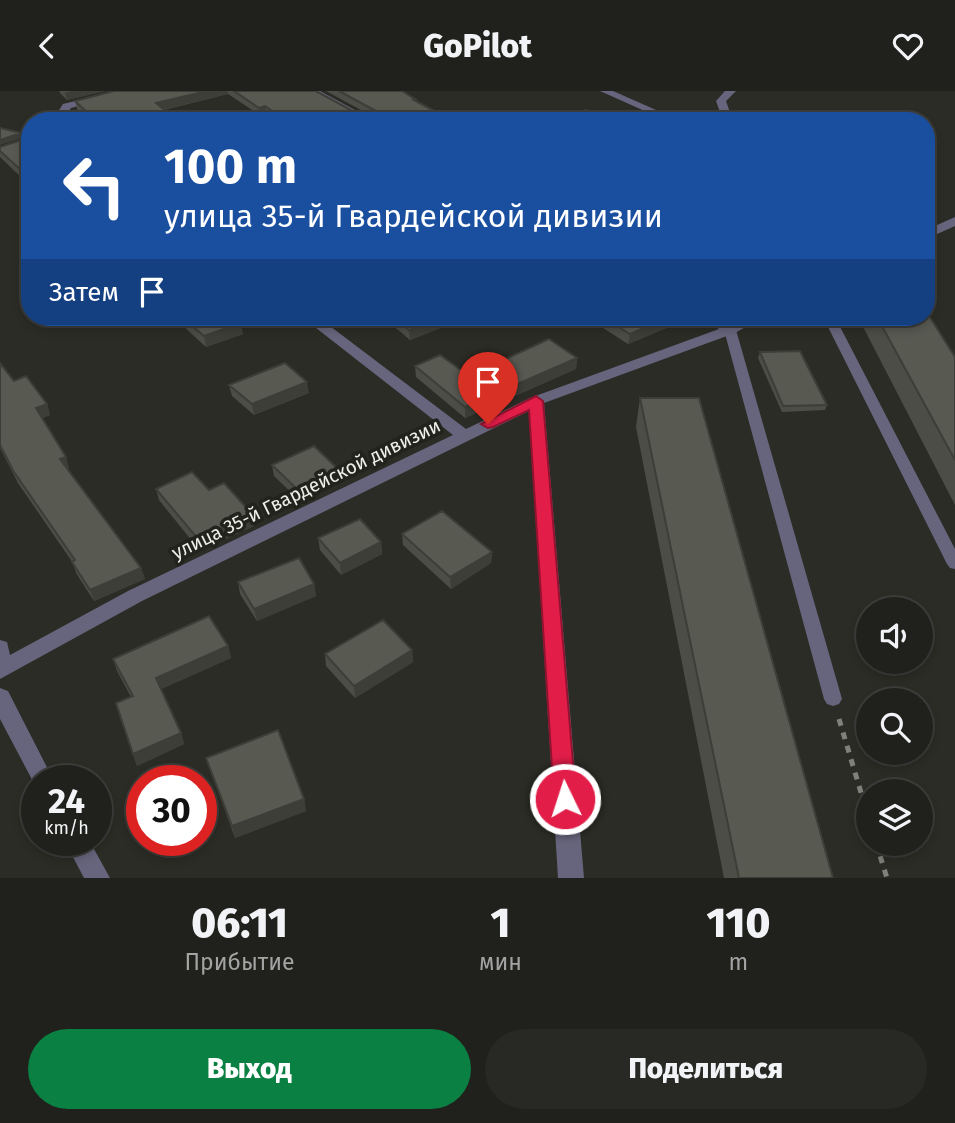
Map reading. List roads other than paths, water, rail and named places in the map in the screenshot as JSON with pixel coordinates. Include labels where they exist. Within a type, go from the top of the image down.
[{"type":"street","points":[[63,112],[67,106],[128,91]]},
{"type":"street","points":[[313,91],[353,112]]},
{"type":"street","points":[[605,91],[655,112]]},
{"type":"street","points":[[725,112],[721,101],[730,91]]},
{"type":"street","points":[[935,231],[955,221]]},
{"type":"street","points":[[321,326],[464,435]]},
{"type":"street","points":[[724,326],[730,330]]},
{"type":"street","name":"улица 35-й Гвардейской дивизии","points":[[0,671],[135,596],[536,401],[738,326]]},
{"type":"street","points":[[536,401],[571,878]]},
{"type":"street","points":[[0,648],[0,657]]},
{"type":"street","points":[[0,697],[35,765]]},
{"type":"street","points":[[85,856],[97,878]]},
{"type":"lane","points":[[834,326],[955,564]]},
{"type":"lane","points":[[730,330],[833,699]]}]
